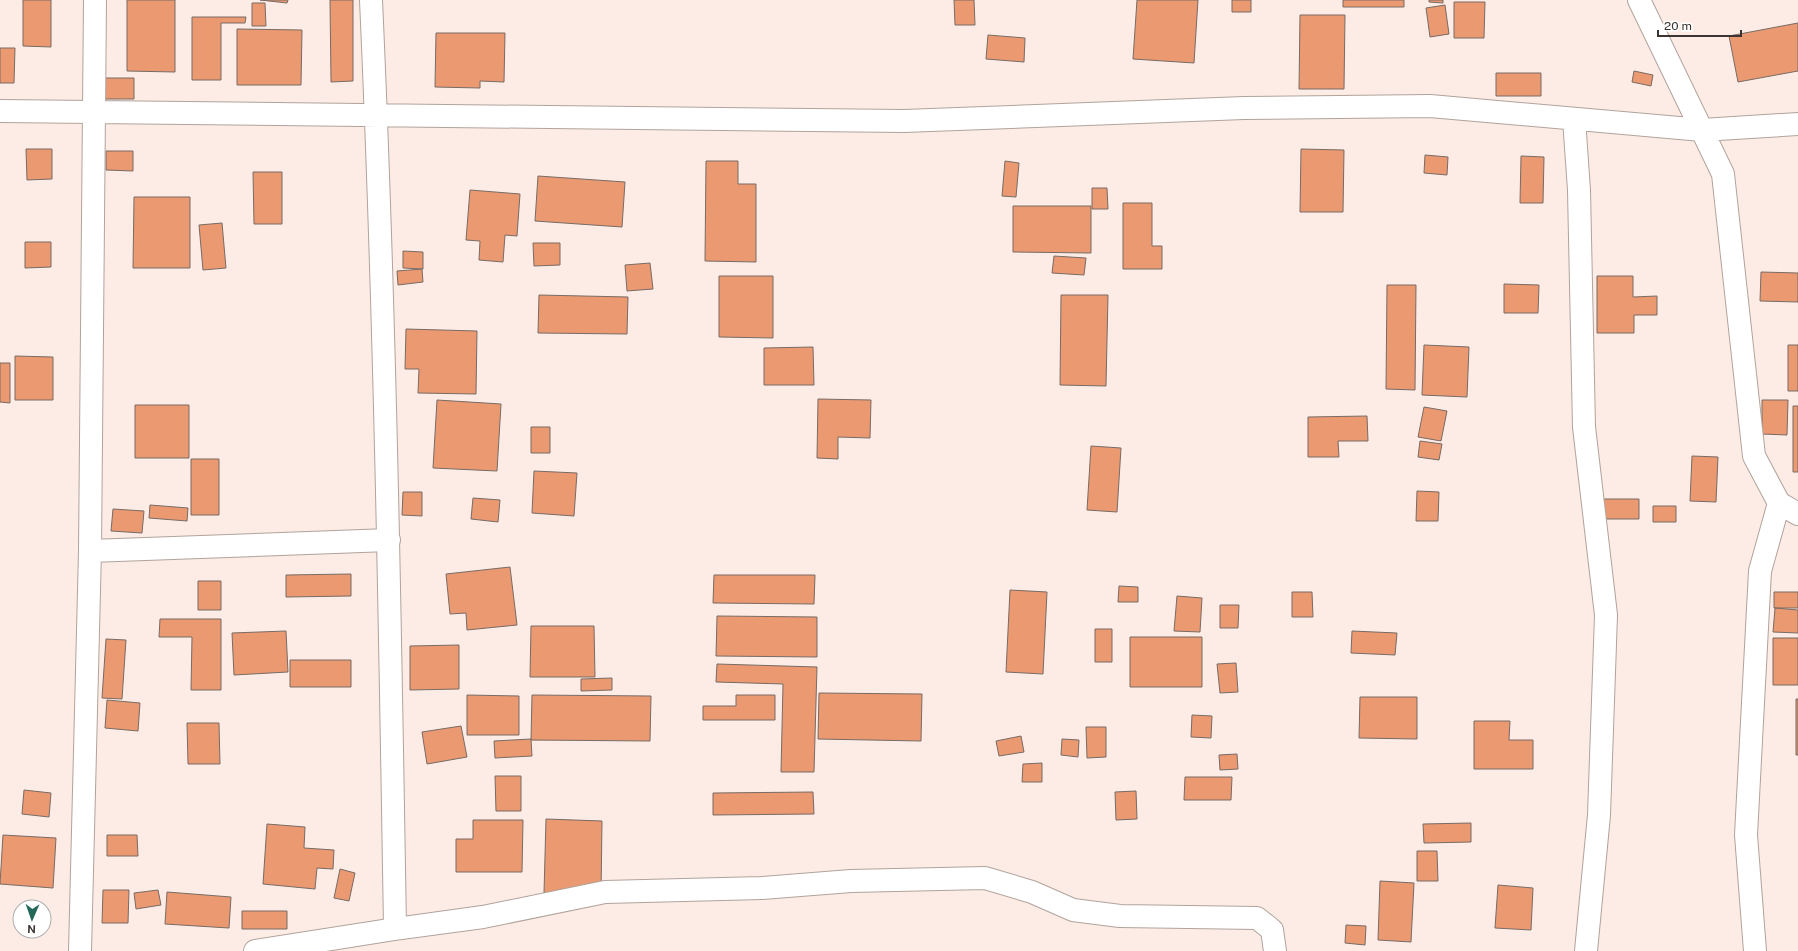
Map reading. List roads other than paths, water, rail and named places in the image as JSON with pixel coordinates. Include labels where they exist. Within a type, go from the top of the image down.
[{"type":"street","points":[[80,951],[90,551],[96,0]]},
{"type":"street","points":[[371,0],[389,540],[395,929]]},
{"type":"street","points":[[1639,0],[1723,174],[1754,456],[1779,503],[1798,514]]},
{"type":"street","points":[[0,111],[904,121],[1244,108],[1430,106],[1702,130],[1798,124]]},
{"type":"street","points":[[1574,119],[1579,190],[1584,427],[1606,615],[1599,815],[1586,951]]},
{"type":"street","points":[[1755,951],[1746,835],[1760,571],[1779,503]]},
{"type":"street","points":[[90,551],[389,540]]},
{"type":"street","points":[[255,951],[483,917],[605,892],[762,888],[851,881],[985,878],[1032,892],[1073,910],[1120,916],[1257,918],[1272,930],[1275,951]]}]
